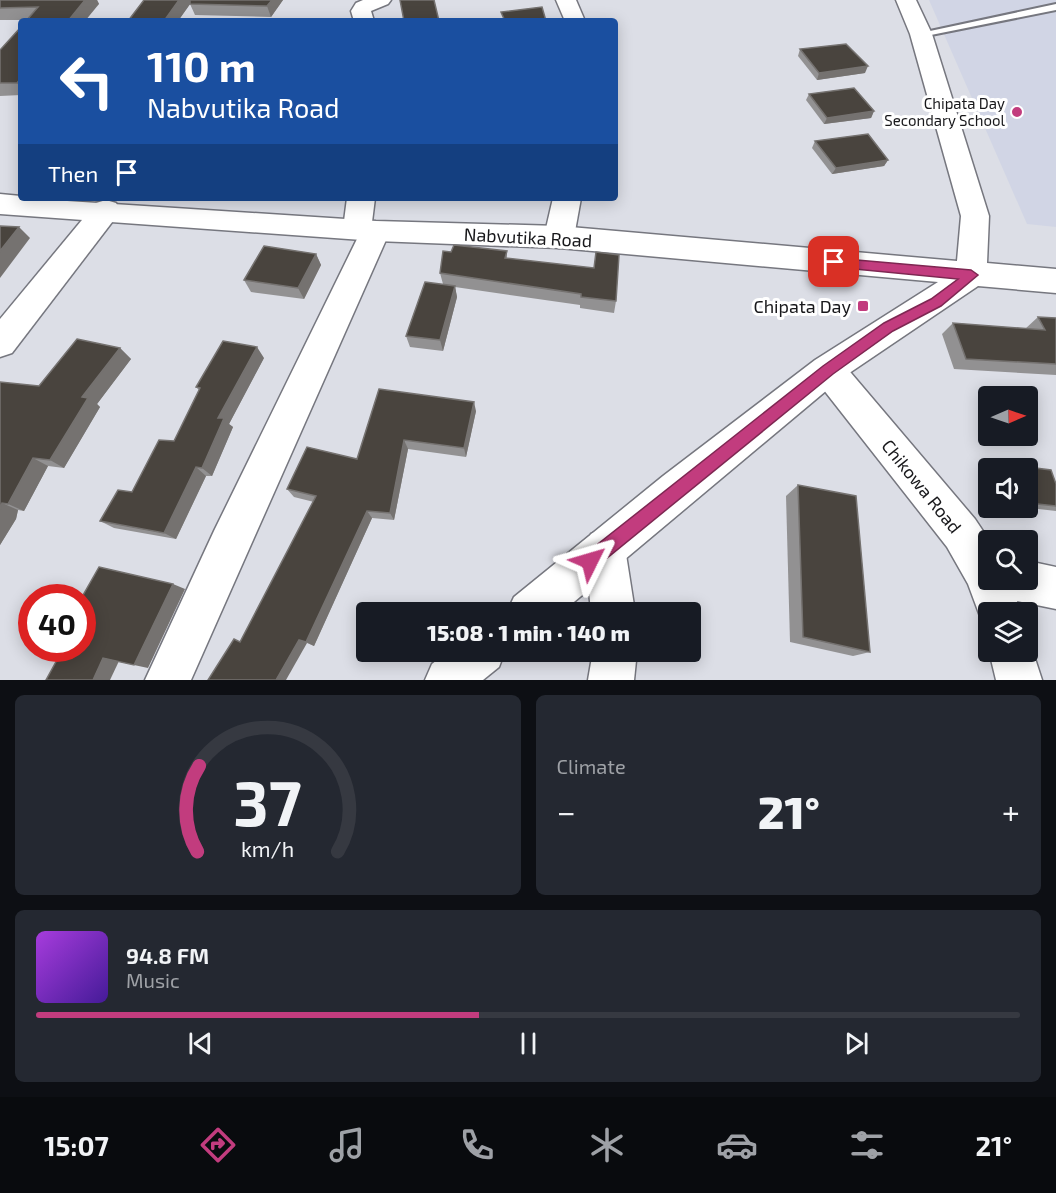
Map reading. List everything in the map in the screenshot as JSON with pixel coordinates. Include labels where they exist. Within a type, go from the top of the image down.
[{"type":"street","points":[[363,18],[361,11],[363,7],[381,0]]},
{"type":"street","points":[[566,0],[574,18]]},
{"type":"street","points":[[541,602],[828,370],[889,327],[936,302],[971,275],[975,216],[921,34],[906,0]]},
{"type":"street","points":[[168,680],[366,230],[361,201]]},
{"type":"street","points":[[559,237],[566,201]]},
{"type":"street","name":"Nabvutika Road","points":[[0,204],[366,230],[559,237],[1056,281]]},
{"type":"street","points":[[0,343],[106,210]]},
{"type":"street","name":"Chikowa Road","points":[[828,370],[978,554]]},
{"type":"street","points":[[605,548],[612,602]]},
{"type":"street","points":[[1038,584],[1056,588]]},
{"type":"street","points":[[448,680],[470,662]]},
{"type":"street","points":[[611,680],[613,662]]},
{"type":"street","points":[[1014,662],[1019,680]]},
{"type":"lane","points":[[921,34],[1056,7]]},
{"type":"shaded area","name":"Chipata Day Secondary School","points":[[929,0],[1056,0],[1056,227],[1027,224]]},
{"type":"building","points":[[0,0],[85,0],[70,18],[29,18],[38,7],[0,8]]},
{"type":"building","points":[[144,0],[179,0],[166,18],[130,18]]},
{"type":"building","points":[[190,0],[272,0],[267,6],[190,4]]},
{"type":"building","points":[[400,0],[434,0],[438,18],[403,18]]},
{"type":"building","points":[[542,7],[545,18],[504,18],[501,12]]},
{"type":"building","points":[[18,30],[17,83],[0,83],[0,50]]},
{"type":"building","points":[[846,44],[868,66],[819,73],[800,49]]},
{"type":"building","points":[[854,88],[874,111],[827,118],[809,94]]},
{"type":"building","points":[[868,134],[888,160],[836,168],[815,141]]},
{"type":"building","points":[[0,226],[19,227],[0,251]]},
{"type":"building","points":[[454,245],[507,251],[505,258],[594,268],[596,252],[619,255],[616,301],[440,273],[443,251],[451,252]]},
{"type":"building","points":[[264,246],[316,254],[298,288],[244,280]]},
{"type":"building","points":[[425,282],[455,286],[440,340],[406,336]]},
{"type":"building","points":[[1038,317],[1056,318],[1056,364],[966,359],[953,323],[1045,330]]},
{"type":"building","points":[[77,339],[120,348],[82,397],[88,398],[50,460],[33,458],[8,504],[2,503],[0,510],[0,382],[39,386]]},
{"type":"building","points":[[223,341],[257,347],[218,418],[224,418],[202,468],[196,467],[164,533],[100,521],[118,490],[132,492],[159,440],[174,441],[200,388],[196,387]]},
{"type":"building","points":[[379,389],[474,402],[464,448],[404,440],[390,513],[367,511],[306,642],[299,640],[276,680],[208,680],[234,639],[240,642],[316,496],[287,489],[307,447],[357,459]]},
{"type":"building","points":[[1038,468],[1051,470],[1056,484],[1056,506],[1038,504]]},
{"type":"building","points":[[798,485],[856,496],[870,652],[803,637]]},
{"type":"building","points":[[99,567],[173,584],[134,665],[103,658],[93,680],[46,680],[56,662],[96,662],[96,584],[89,584]]},
{"type":"place","name":"Chipata Day Secondary School","points":[[1017,112]]},
{"type":"place","name":"Chipata Day","points":[[863,306]]},
{"type":"route","points":[[590,561],[828,370],[889,327],[936,302],[971,275],[834,262]]}]
